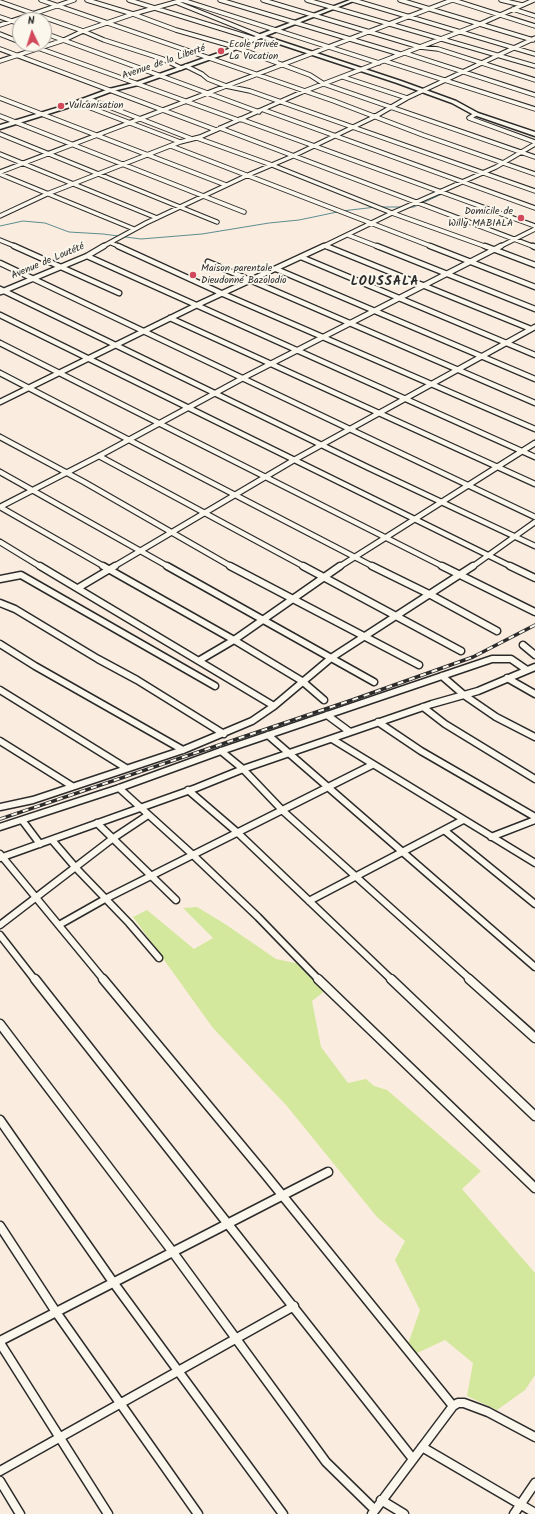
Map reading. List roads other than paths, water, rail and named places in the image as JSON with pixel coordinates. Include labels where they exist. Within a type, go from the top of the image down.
[{"type":"street","points":[[41,0],[302,92],[334,101],[374,117],[535,174]]},
{"type":"street","points":[[39,12],[74,0]]},
{"type":"street","points":[[87,0],[133,14],[176,30],[235,47],[310,75],[324,84],[535,157]]},
{"type":"street","points":[[129,0],[313,53],[454,102],[476,114],[535,134]]},
{"type":"street","points":[[169,0],[257,38]]},
{"type":"street","points":[[52,44],[83,31],[133,14],[183,0],[379,63]]},
{"type":"street","points":[[220,0],[400,54]]},
{"type":"street","points":[[263,0],[420,47],[438,49],[480,64],[535,80]]},
{"type":"street","points":[[307,0],[535,66]]},
{"type":"street","points":[[353,0],[535,54]]},
{"type":"street","name":"Avenue de la Liberté","points":[[0,127],[78,103],[111,90],[160,76],[226,52],[274,30],[353,0]]},
{"type":"street","points":[[400,0],[534,40]]},
{"type":"street","points":[[0,173],[128,122],[164,110],[452,0],[498,16],[535,26]]},
{"type":"street","points":[[501,0],[522,5]]},
{"type":"street","points":[[197,138],[264,110],[302,92],[480,24],[534,0]]},
{"type":"street","points":[[0,2],[28,12]]},
{"type":"street","points":[[528,3],[535,5]]},
{"type":"street","points":[[513,9],[535,16]]},
{"type":"street","points":[[0,17],[11,21]]},
{"type":"street","points":[[52,20],[104,40],[163,59],[180,68]]},
{"type":"street","points":[[0,25],[11,21]]},
{"type":"street","points":[[0,34],[12,39]]},
{"type":"street","points":[[52,36],[259,112]]},
{"type":"street","name":"Avenue de Loutété","points":[[1,291],[87,256],[134,229],[226,185],[336,136],[407,98],[461,72],[515,47],[534,40]]},
{"type":"street","points":[[0,49],[418,202],[535,247]]},
{"type":"street","points":[[0,61],[30,52]]},
{"type":"street","points":[[48,52],[314,146],[535,228]]},
{"type":"street","points":[[405,53],[535,95]]},
{"type":"street","points":[[385,61],[535,109]]},
{"type":"street","points":[[186,66],[202,74],[208,79],[226,86],[250,91],[535,191]]},
{"type":"street","points":[[343,77],[407,98]]},
{"type":"street","points":[[0,98],[226,185]]},
{"type":"street","points":[[89,99],[192,138]]},
{"type":"street","points":[[78,103],[180,142]]},
{"type":"street","points":[[264,110],[535,208]]},
{"type":"street","points":[[476,114],[469,118],[535,143]]},
{"type":"street","points":[[0,116],[244,212]]},
{"type":"street","points":[[0,134],[217,222]]},
{"type":"street","points":[[0,216],[47,194],[148,156],[180,142],[197,138],[272,165],[392,213],[535,265]]},
{"type":"street","points":[[0,402],[221,293],[276,269],[392,213],[484,173],[504,163],[535,143]]},
{"type":"street","points":[[171,146],[535,287]]},
{"type":"street","points":[[0,154],[157,218]]},
{"type":"street","points":[[0,173],[47,194],[134,229]]},
{"type":"street","points":[[324,700],[302,681],[234,640],[108,570],[0,507],[99,456],[243,378],[449,274],[535,228]]},
{"type":"street","points":[[348,235],[535,309]]},
{"type":"street","points":[[0,240],[120,293]]},
{"type":"street","points":[[111,243],[221,293],[535,429]]},
{"type":"street","points":[[325,246],[533,328]]},
{"type":"street","points":[[87,256],[405,400],[535,457]]},
{"type":"street","points":[[301,257],[535,355]]},
{"type":"street","points":[[0,262],[535,517]]},
{"type":"street","points":[[208,262],[535,403]]},
{"type":"street","points":[[276,269],[535,379]]},
{"type":"street","points":[[1,291],[535,546]]},
{"type":"street","points":[[0,315],[535,578]]},
{"type":"street","points":[[170,318],[535,484]]},
{"type":"street","points":[[78,588],[170,532],[294,460],[483,358],[533,328]]},
{"type":"street","points":[[0,343],[384,538],[535,612]]},
{"type":"street","points":[[0,373],[353,557],[429,594],[497,631]]},
{"type":"street","points":[[0,437],[84,482],[170,532],[419,665]]},
{"type":"street","points":[[200,660],[234,640],[295,599],[353,557],[416,519],[535,443]]},
{"type":"street","points":[[99,456],[461,651]]},
{"type":"street","points":[[0,472],[138,551],[374,682]]},
{"type":"street","points":[[0,807],[8,804],[33,800],[183,750],[252,722],[274,706],[331,658],[490,555],[535,522]]},
{"type":"street","points":[[0,542],[200,660],[274,706]]},
{"type":"street","points":[[0,579],[21,575],[215,686]]},
{"type":"street","points":[[0,603],[15,609],[98,659],[137,680],[224,734]]},
{"type":"street","points":[[0,644],[183,750]]},
{"type":"street","points":[[523,645],[535,655]]},
{"type":"street","points":[[0,828],[119,788],[221,751],[498,658],[511,659],[527,670]]},
{"type":"street","points":[[453,1406],[283,1196],[1,857],[52,840],[243,769],[378,722],[478,691],[535,667]]},
{"type":"street","points":[[442,676],[464,695],[496,717],[535,737]]},
{"type":"street","points":[[507,678],[535,694]]},
{"type":"street","points":[[0,690],[126,768]]},
{"type":"street","points":[[423,707],[445,724],[535,779]]},
{"type":"street","points":[[327,715],[350,732]]},
{"type":"street","points":[[378,722],[421,751],[535,817]]},
{"type":"street","points":[[268,735],[291,753],[535,967]]},
{"type":"street","points":[[332,739],[372,765],[535,863]]},
{"type":"street","points":[[0,742],[72,786]]},
{"type":"street","points":[[221,751],[243,769],[284,811],[356,877],[535,1038]]},
{"type":"street","points":[[59,925],[105,899],[193,854],[284,811],[372,765]]},
{"type":"street","points":[[119,788],[193,854],[258,917],[329,990],[535,1188]]},
{"type":"street","points":[[188,790],[238,833],[535,1116]]},
{"type":"street","points":[[0,799],[8,804]]},
{"type":"street","points":[[0,925],[112,839],[148,815]]},
{"type":"street","points":[[22,820],[40,844]]},
{"type":"street","points":[[309,901],[463,820]]},
{"type":"street","points":[[491,837],[535,820]]},
{"type":"street","points":[[98,823],[112,839],[176,900]]},
{"type":"street","points":[[444,830],[535,904]]},
{"type":"street","points":[[52,840],[159,958]]},
{"type":"street","points":[[0,936],[294,1306],[413,1460]]},
{"type":"street","points":[[0,1024],[172,1251],[326,1462],[374,1512],[381,1500],[453,1406],[458,1403],[464,1403],[488,1412],[535,1437]]},
{"type":"street","points":[[0,1120],[113,1282],[179,1370],[283,1514]]},
{"type":"street","points":[[108,1514],[0,1342],[172,1251],[328,1172]]},
{"type":"street","points":[[0,1226],[56,1312],[198,1514]]},
{"type":"street","points":[[0,1471],[294,1306]]},
{"type":"street","points":[[422,1448],[535,1513]]},
{"type":"street","points":[[0,1481],[20,1514]]},
{"type":"street","points":[[514,1514],[535,1483]]},
{"type":"street","points":[[381,1500],[404,1514]]},
{"type":"waterway","points":[[408,207],[414,207],[442,194]]},
{"type":"waterway","points":[[0,226],[23,221],[45,223],[69,232],[103,234],[141,239],[202,234],[269,223],[299,220],[342,211],[376,207]]},
{"type":"waterway","points":[[380,207],[404,207]]},
{"type":"railway","points":[[0,819],[352,700],[473,657],[535,625]]},
{"type":"place","name":"Ecole privée La Vocation","points":[[221,51]]},
{"type":"place","name":"Vulcanisation","points":[[61,106]]},
{"type":"place","name":"Domicile de Willy MABIALA","points":[[521,218]]},
{"type":"place","name":"Maison parentale Dieudonné Bazolodio","points":[[193,275]]},
{"type":"district","name":"LOUSSALA","points":[[385,283]]}]
